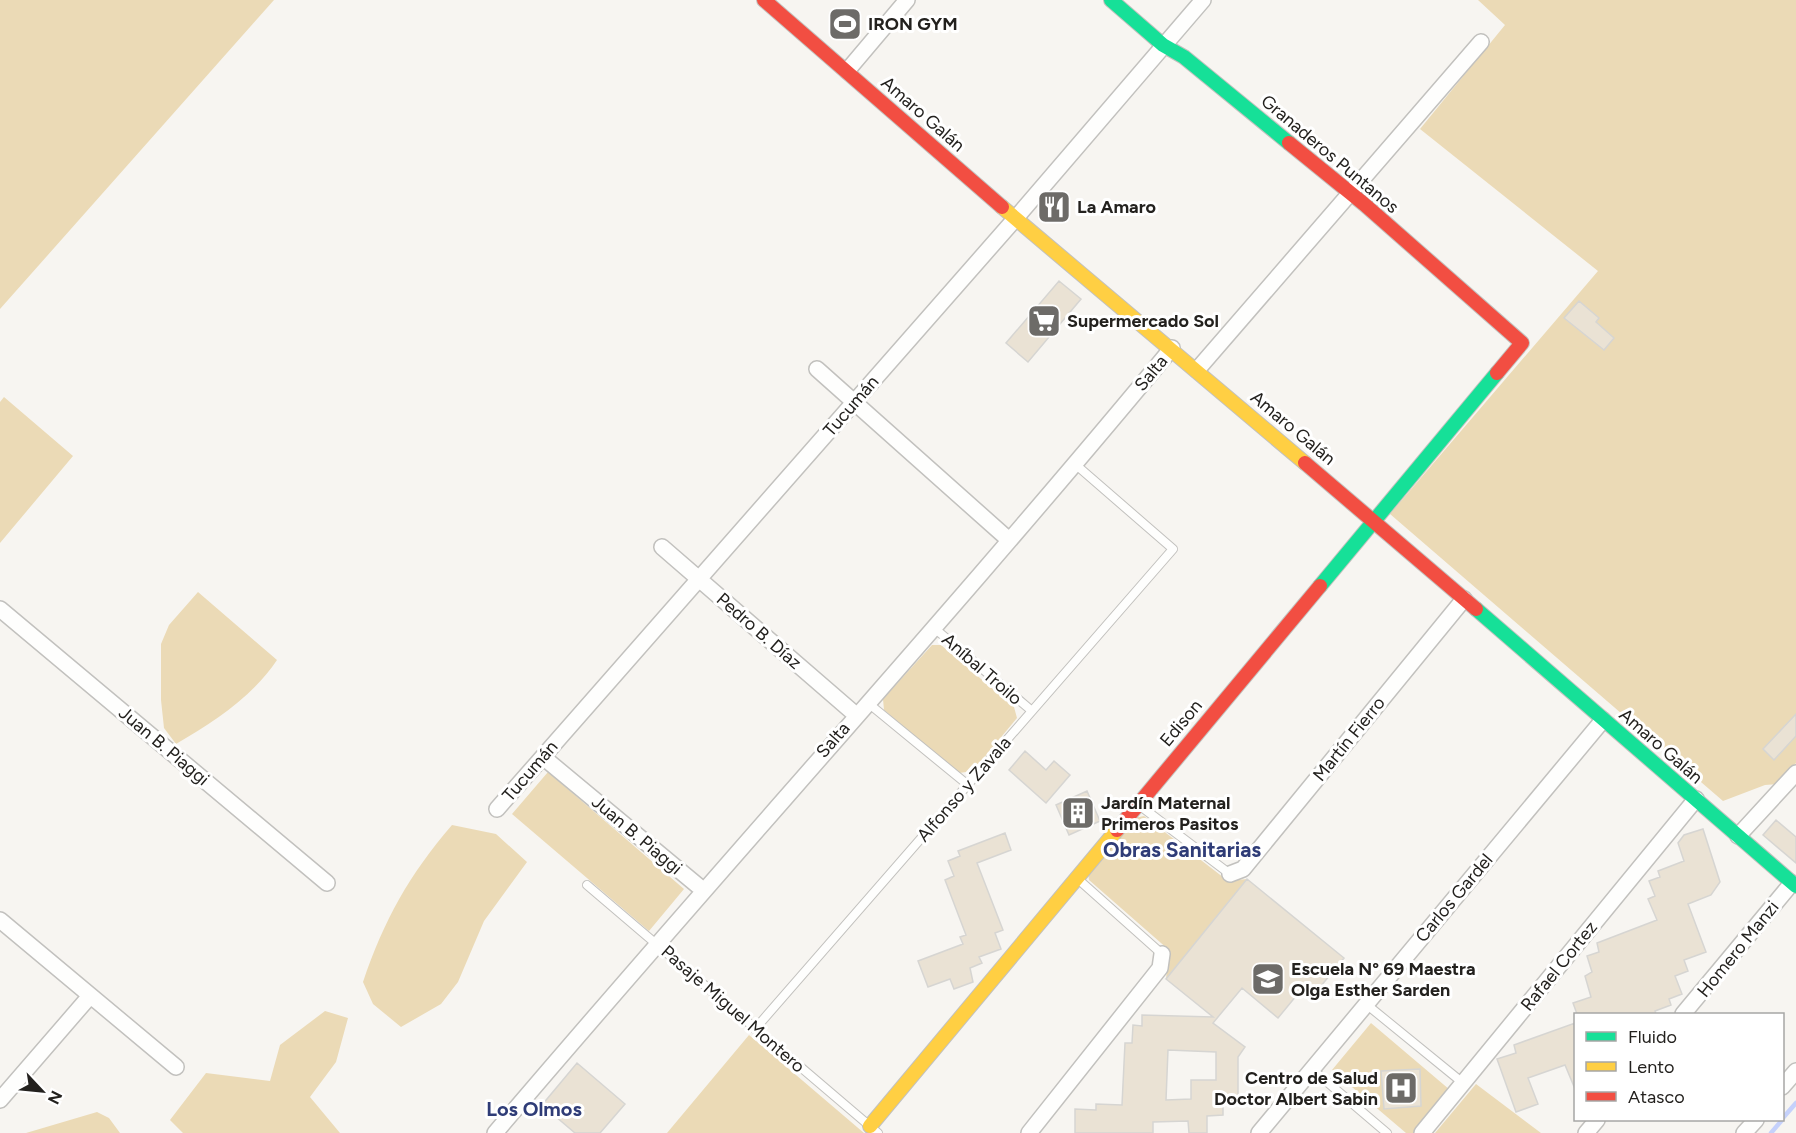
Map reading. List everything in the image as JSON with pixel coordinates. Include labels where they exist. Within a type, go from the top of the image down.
[{"type":"street","name":"Amaro Galán","points":[[764,0],[1015,219],[1172,348],[1794,884]]},
{"type":"street","points":[[847,71],[907,0]]},
{"type":"street","name":"Granaderos Puntanos","points":[[1111,0],[1163,45],[1184,57],[1350,194],[1521,342]]},
{"type":"street","name":"Tucumán","points":[[497,809],[1015,219],[1203,0]]},
{"type":"street","name":"Salta","points":[[1197,370],[1481,42]]},
{"type":"street","name":"Edison","points":[[874,1129],[1075,877],[1521,342]]},
{"type":"street","name":"Salta","points":[[495,1133],[656,944],[1075,464],[1172,348]]},
{"type":"street","points":[[817,369],[1009,540]]},
{"type":"street","name":"Pedro B. Díaz","points":[[662,547],[856,715]]},
{"type":"street","name":"Martín Fierro","points":[[1230,874],[1243,869],[1464,598]]},
{"type":"street","name":"Juan B. Piaggi","points":[[0,609],[327,883]]},
{"type":"street","name":"Carlos Gardel","points":[[1259,1133],[1603,720]]},
{"type":"street","name":"Juan B. Piaggi","points":[[543,757],[703,890]]},
{"type":"street","points":[[1738,836],[1796,773]]},
{"type":"street","name":"Rafael Cortez","points":[[1422,1133],[1696,799]]},
{"type":"street","name":"Homero Manzi","points":[[1684,1013],[1794,884]]},
{"type":"street","points":[[0,920],[176,1067]]},
{"type":"street","points":[[1029,1133],[1160,968],[1162,954]]},
{"type":"street","points":[[0,1100],[90,996]]},
{"type":"street","points":[[1784,1085],[1796,1071]]},
{"type":"street","points":[[1586,1133],[1595,1121]]},
{"type":"street","points":[[1744,1133],[1754,1121]]},
{"type":"lane","name":"Alfonso y Zavala","points":[[755,1029],[1173,549],[1075,464]]},
{"type":"lane","name":"Aníbal Troilo","points":[[933,627],[1032,711]]},
{"type":"lane","points":[[867,702],[968,785]]},
{"type":"lane","points":[[1138,804],[1230,874]]},
{"type":"lane","points":[[1075,877],[1162,954]]},
{"type":"lane","name":"Pasaje Miguel Montero","points":[[587,885],[874,1129]]},
{"type":"lane","points":[[1366,1004],[1462,1083]]},
{"type":"lane","points":[[1313,1070],[1388,1133]]},
{"type":"shaded area","points":[[0,0],[274,0],[0,309]]},
{"type":"shaded area","points":[[1478,0],[1796,0],[1796,763],[1779,784],[1765,785],[1723,801],[1390,514],[1598,271],[1420,129],[1505,25]]},
{"type":"shaded area","points":[[4,397],[73,456],[0,543],[0,402]]},
{"type":"shaded area","points":[[198,592],[277,660],[256,686],[232,707],[176,744],[164,728],[161,700],[161,644],[169,625]]},
{"type":"shaded area","points":[[932,645],[941,645],[1014,707],[1017,718],[973,771],[959,773],[884,710],[883,699]]},
{"type":"shaded area","points":[[548,772],[684,889],[649,931],[512,814]]},
{"type":"shaded area","points":[[1144,816],[1228,881],[1247,879],[1166,979],[1169,950],[1089,880],[1088,872],[1134,818]]},
{"type":"shaded area","points":[[452,825],[496,834],[527,862],[484,921],[458,982],[441,1004],[401,1027],[373,1004],[363,982],[380,938],[399,899],[410,880]]},
{"type":"shaded area","points":[[325,1011],[348,1018],[336,1062],[310,1097],[340,1133],[183,1133],[170,1120],[206,1073],[270,1081],[280,1045]]},
{"type":"shaded area","points":[[1371,1023],[1450,1090],[1414,1133],[1406,1133],[1332,1070]]},
{"type":"shaded area","points":[[749,1035],[864,1133],[667,1133]]},
{"type":"shaded area","points":[[1476,1084],[1541,1133],[1435,1133]]},
{"type":"shaded area","points":[[97,1112],[109,1118],[120,1133],[26,1133]]},
{"type":"building","name":"Supermercado Sol","points":[[1059,281],[1081,299],[1028,362],[1006,343]]},
{"type":"building","points":[[1579,301],[1599,318],[1596,322],[1614,338],[1604,350],[1564,318]]},
{"type":"building","points":[[1796,714],[1796,736],[1774,760],[1763,749]]},
{"type":"building","points":[[1025,751],[1046,770],[1054,761],[1070,775],[1046,803],[1009,770]]},
{"type":"building","name":"Jardín Maternal Primeros Pasitos","points":[[1087,791],[1100,821],[1069,835],[1056,805]]},
{"type":"building","points":[[1776,820],[1796,837],[1796,863],[1763,835]]},
{"type":"building","points":[[1703,829],[1720,882],[1711,895],[1688,904],[1706,952],[1684,960],[1688,971],[1675,976],[1682,994],[1669,999],[1671,1005],[1655,1011],[1656,1013],[1577,1013],[1573,1003],[1591,997],[1585,976],[1592,972],[1587,956],[1599,952],[1597,943],[1657,920],[1648,899],[1655,896],[1649,881],[1660,877],[1658,871],[1684,861],[1678,843],[1684,835]]},
{"type":"building","points":[[1005,833],[1011,850],[977,863],[1003,930],[995,933],[1001,949],[979,957],[982,963],[970,968],[973,982],[954,989],[950,979],[928,987],[918,961],[963,944],[960,937],[966,935],[945,880],[954,876],[948,861],[960,856],[958,851]]},
{"type":"building","points":[[1247,879],[1344,958],[1311,998],[1301,990],[1278,1018],[1242,988],[1213,1023],[1245,1047],[1238,1057],[1238,1104],[1223,1104],[1223,1115],[1207,1116],[1207,1133],[1189,1133],[1188,1121],[1153,1122],[1153,1133],[1075,1133],[1075,1109],[1096,1110],[1096,1104],[1122,1105],[1125,1043],[1132,1043],[1133,1025],[1142,1026],[1142,1015],[1213,1017],[1166,979]],"holes":[[[1168,1050],[1216,1052],[1216,1080],[1191,1080],[1191,1099],[1166,1100]]]},
{"type":"building","points":[[1574,1023],[1574,1087],[1565,1065],[1528,1078],[1538,1104],[1516,1112],[1497,1059],[1516,1053],[1514,1045]]},
{"type":"building","points":[[577,1063],[625,1104],[600,1133],[575,1133],[542,1105]]},
{"type":"building","name":"Centro de Salud Doctor Albert Sabin","points":[[1420,1069],[1421,1106],[1384,1109],[1381,1071]]},
{"type":"waterway","points":[[1784,1117],[1796,1103]]},
{"type":"waterway","points":[[1771,1133],[1781,1121]]},
{"type":"traffic: fast","points":[[1111,0],[1163,45],[1184,57],[1289,143]]},
{"type":"traffic: fast","points":[[1320,586],[1497,373]]},
{"type":"traffic: fast","points":[[1476,609],[1796,886]]},
{"type":"traffic: slow","points":[[1002,207],[1305,463]]},
{"type":"traffic: slow","points":[[870,1126],[1117,830]]},
{"type":"traffic: jam","points":[[764,0],[1002,207]]},
{"type":"traffic: jam","points":[[1289,143],[1364,204],[1522,343],[1497,373]]},
{"type":"traffic: jam","points":[[1305,463],[1476,609]]},
{"type":"traffic: jam","points":[[1117,830],[1320,586]]},
{"type":"place","name":"IRON GYM","points":[[845,24]]},
{"type":"place","name":"La Amaro","points":[[1054,207]]},
{"type":"place","name":"Supermercado Sol","points":[[1044,321]]},
{"type":"place","name":"Jardín Maternal Primeros Pasitos","points":[[1078,813]]},
{"type":"place","name":"Escuela N° 69 Maestra Olga Esther Sarden","points":[[1268,979]]},
{"type":"place","name":"Centro de Salud Doctor Albert Sabin","points":[[1401,1088]]},
{"type":"district","name":"Obras Sanitarias","points":[[1182,850]]},
{"type":"district","name":"Los Olmos","points":[[534,1109]]}]
